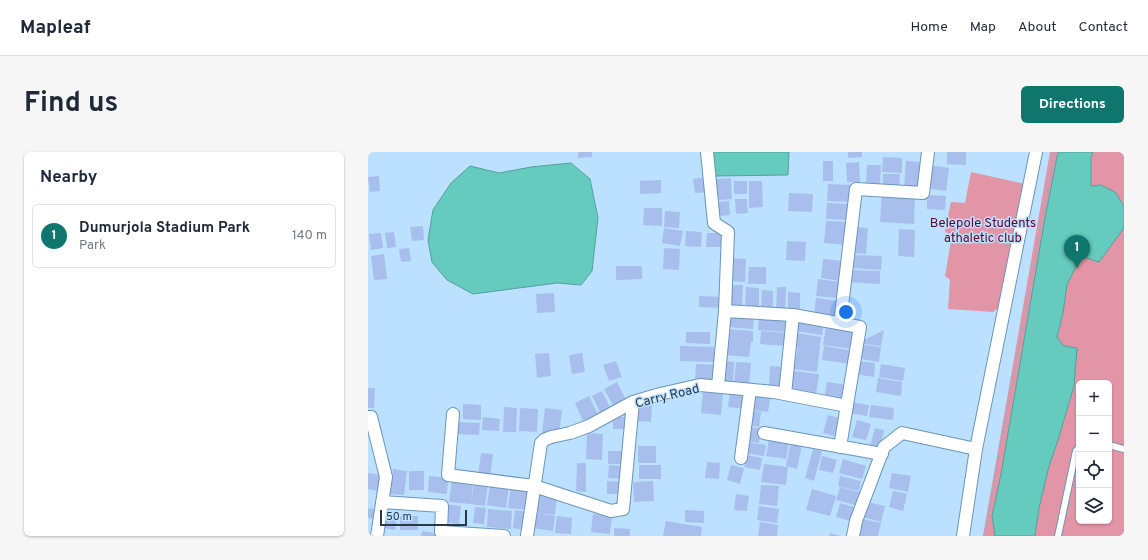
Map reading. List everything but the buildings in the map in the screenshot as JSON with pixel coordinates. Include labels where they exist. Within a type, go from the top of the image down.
[{"type":"street","points":[[707,152],[714,223],[728,232],[725,311],[718,386]]},
{"type":"street","points":[[840,323],[856,189],[923,193],[928,152]]},
{"type":"street","points":[[963,536],[976,450],[1036,152]]},
{"type":"street","points":[[725,311],[793,315],[860,327],[840,447]]},
{"type":"street","points":[[785,394],[793,315]]},
{"type":"street","name":"Carry Road","points":[[527,536],[540,443],[551,437],[570,433],[589,426],[633,402],[700,385],[774,392],[847,406]]},
{"type":"street","points":[[741,458],[750,390]]},
{"type":"street","points":[[454,414],[448,474],[534,486],[611,511],[624,509],[633,402]]},
{"type":"street","points":[[368,417],[371,417],[386,477],[377,536]]},
{"type":"street","points":[[764,433],[882,454]]},
{"type":"street","points":[[852,536],[856,521],[884,447],[902,433],[976,450]]},
{"type":"street","points":[[382,502],[442,506],[441,532],[504,536]]},
{"type":"lane","points":[[1112,446],[1124,449]]},
{"type":"lane","points":[[1058,536],[1076,451]]},
{"type":"path","points":[[984,536],[1055,152]]},
{"type":"green space","points":[[1050,152],[1124,152],[1124,536],[983,536]]},
{"type":"green space","name":"Belepole Students athaletic club","points":[[971,172],[1025,184],[1001,306],[993,312],[948,309],[950,280],[945,276],[952,235],[945,232],[951,202],[965,203]]},
{"type":"shaded area","points":[[709,152],[789,152],[788,175],[715,176]]},
{"type":"shaded area","points":[[1058,152],[1093,152],[1091,157],[1091,186],[1101,185],[1115,192],[1124,206],[1124,228],[1099,262],[1081,256],[1067,285],[1063,313],[1057,337],[1064,346],[1077,348],[1074,386],[1049,466],[1039,508],[1035,536],[995,536],[992,516],[1001,474],[1045,218]]},
{"type":"shaded area","points":[[571,163],[590,179],[598,218],[592,271],[581,285],[557,283],[473,294],[447,280],[432,262],[428,240],[433,210],[451,183],[470,166],[499,173],[531,167]]},
{"type":"place","name":"Dumurjola Stadium Park","points":[[1077,268]]}]
